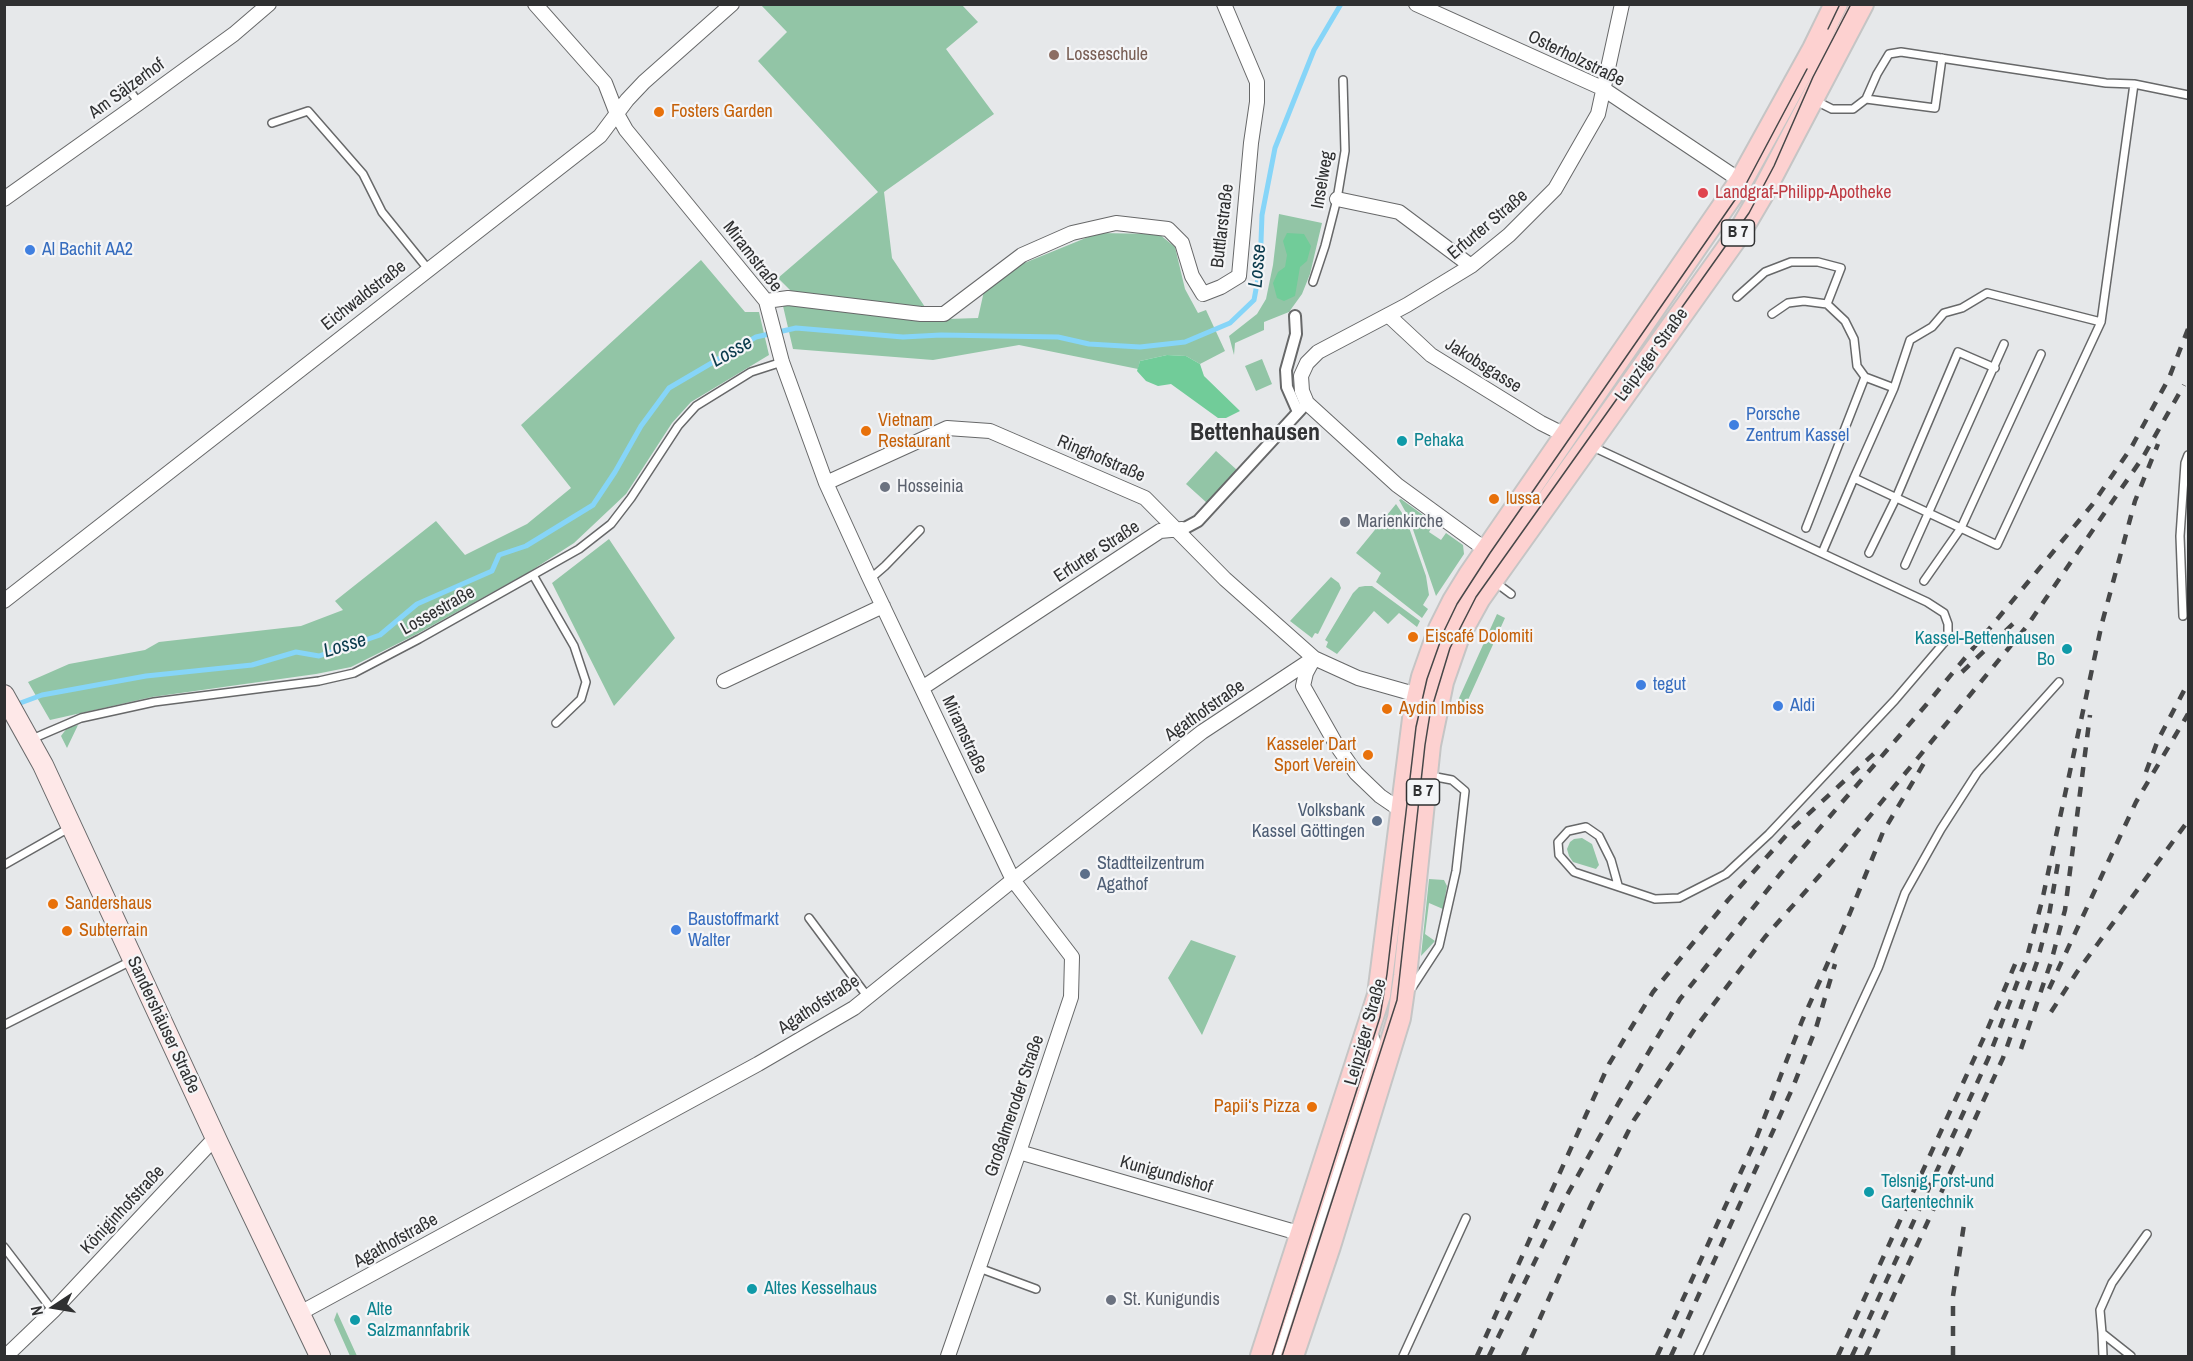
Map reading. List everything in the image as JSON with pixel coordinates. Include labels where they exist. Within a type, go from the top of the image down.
[{"type":"main road","name":"B 7","points":[[1577,440],[1742,181],[1801,93],[1836,4]]},
{"type":"main road","name":"Leipziger Straße","points":[[1292,1356],[1329,1246],[1381,1033],[1383,978],[1402,812],[1428,698],[1447,665],[1458,636],[1495,565],[1577,440],[1728,248],[1762,194],[1801,93],[1862,4]]},
{"type":"main road","points":[[1742,181],[1762,194]]},
{"type":"main road","name":"Sandershäuser Straße","points":[[4,695],[72,827],[215,1138],[320,1356]]},
{"type":"main road","name":"Leipziger Straße","points":[[1262,1356],[1302,1234],[1381,1033],[1402,998],[1425,775],[1428,698]]},
{"type":"street","name":"Am Sälzerhof","points":[[4,199],[234,33],[268,4]]},
{"type":"street","name":"Miramstraße","points":[[535,4],[605,83],[626,130],[768,305],[781,357],[826,483],[1013,880]]},
{"type":"street","name":"Eichwaldstraße","points":[[4,601],[600,136],[627,100],[644,82],[732,4]]},
{"type":"street","name":"Buttlarstraße","points":[[768,305],[788,298],[921,314],[944,314],[1022,255],[1072,233],[1116,223],[1168,229],[1182,243],[1192,276],[1203,294],[1239,276],[1257,102],[1257,82],[1224,4]]},
{"type":"street","name":"Osterholzstraße","points":[[1416,4],[1602,88],[1742,181]]},
{"type":"street","name":"Erfurter Straße","points":[[922,688],[1160,531],[1181,530],[1198,521],[1302,408],[1301,376],[1307,363],[1318,352],[1388,315],[1471,266],[1509,236],[1555,189],[1598,114],[1622,4]]},
{"type":"street","points":[[1337,199],[1399,212],[1471,266]]},
{"type":"street","name":"Jakobsgasse","points":[[1388,315],[1431,355],[1541,423],[1577,440]]},
{"type":"street","points":[[1295,316],[1296,334],[1286,370],[1287,387],[1302,408],[1495,565]]},
{"type":"street","name":"Ringhofstraße","points":[[826,483],[947,428],[990,431],[1145,498],[1181,530],[1225,579],[1314,658],[1358,678],[1428,698]]},
{"type":"street","points":[[724,681],[883,606]]},
{"type":"street","points":[[1314,658],[1306,673],[1303,686],[1337,746],[1356,773],[1380,796],[1402,812]]},
{"type":"street","name":"Agathofstraße","points":[[300,1313],[758,1064],[854,1008],[1202,732],[1314,658]]},
{"type":"street","name":"Großalmeroder Straße","points":[[948,1356],[1071,997],[1072,957],[1013,880]]},
{"type":"street","name":"Königinhofstraße","points":[[6,1356],[53,1311],[215,1138]]},
{"type":"street","name":"Kunigundishof","points":[[1019,1152],[1302,1234]]},
{"type":"lane","points":[[1801,93],[1832,109],[1853,109],[1866,99],[1889,54],[1901,52],[2106,83],[2134,84],[2188,94]]},
{"type":"lane","points":[[1866,99],[1935,108],[1942,58]]},
{"type":"lane","name":"Inselweg","points":[[1313,282],[1337,199],[1345,152],[1343,80]]},
{"type":"lane","points":[[1854,478],[1997,545],[2101,322],[2134,84]]},
{"type":"lane","points":[[130,91],[139,103]]},
{"type":"lane","points":[[272,123],[308,111],[363,174],[382,212],[428,269]]},
{"type":"lane","points":[[1737,297],[1765,272],[1791,262],[1818,262],[1842,268],[1827,304]]},
{"type":"lane","points":[[1822,552],[1894,388],[1910,340],[1932,327],[1944,313],[1962,308],[1987,293],[2101,322]]},
{"type":"lane","points":[[1772,314],[1788,303],[1804,301],[1827,304],[1845,321],[1854,339],[1857,366],[1865,377],[1894,388]]},
{"type":"lane","points":[[1905,565],[2004,344]]},
{"type":"lane","points":[[1869,553],[1896,498],[1958,352],[1995,368]]},
{"type":"lane","points":[[1924,581],[1961,528],[2041,354]]},
{"type":"lane","name":"Lossestraße","points":[[27,736],[81,718],[154,702],[319,681],[354,673],[579,549],[611,524],[631,498],[678,426],[696,406],[751,372],[781,357]]},
{"type":"lane","points":[[1806,528],[1865,377]]},
{"type":"lane","points":[[1577,440],[1927,602],[1944,613],[1948,624],[1948,638],[1894,700],[1769,834],[1726,874],[1679,897],[1655,899],[1574,872],[1559,855],[1558,842],[1568,831],[1586,828],[1599,836],[1611,860],[1618,885]]},
{"type":"lane","points":[[2183,616],[2180,536],[2185,463],[2188,455]]},
{"type":"lane","points":[[870,579],[920,530]]},
{"type":"lane","points":[[1495,565],[1511,594]]},
{"type":"lane","points":[[533,575],[574,646],[586,682],[581,699],[556,723]]},
{"type":"lane","points":[[1698,1356],[1878,968],[1905,893],[1941,829],[1977,773],[2059,682]]},
{"type":"lane","points":[[1402,998],[1411,989],[1438,946],[1456,871],[1465,791],[1452,780],[1425,775]]},
{"type":"lane","points":[[4,865],[72,827]]},
{"type":"lane","points":[[809,918],[867,996]]},
{"type":"lane","points":[[4,1025],[133,960]]},
{"type":"lane","points":[[1277,1356],[1381,1033]]},
{"type":"lane","points":[[1403,1356],[1466,1218]]},
{"type":"lane","points":[[2103,1356],[2100,1310],[2112,1282],[2147,1234]]},
{"type":"lane","points":[[4,1247],[53,1311]]},
{"type":"lane","points":[[979,1268],[1036,1289]]},
{"type":"lane","points":[[2102,1333],[2131,1356]]},
{"type":"green space","points":[[761,5],[962,5],[978,22],[946,49],[994,114],[884,192],[892,258],[925,307],[794,294],[778,278],[878,192],[758,61],[787,32]]},
{"type":"green space","points":[[1279,214],[1322,223],[1310,274],[1302,294],[1289,312],[1264,322],[1264,330],[1235,343],[1234,355],[1229,336],[1257,314],[1266,299]]},
{"type":"green space","points":[[1098,233],[1159,234],[1175,247],[1185,289],[1198,313],[1206,310],[1225,351],[1200,364],[1186,356],[1167,355],[1140,361],[1138,369],[1019,345],[933,360],[793,349],[783,306],[791,304],[947,319],[978,318],[984,291],[1017,266]]},
{"type":"green space","points":[[1287,233],[1304,234],[1311,246],[1307,261],[1300,267],[1295,296],[1284,301],[1277,298],[1273,283],[1278,272],[1285,267],[1287,255],[1283,241]]},
{"type":"green space","points":[[701,260],[745,312],[759,312],[769,355],[691,402],[672,423],[626,494],[574,543],[529,572],[417,634],[351,667],[152,697],[50,720],[28,682],[69,664],[145,650],[159,642],[301,626],[343,610],[335,601],[436,521],[465,555],[527,524],[571,488],[521,425]]},
{"type":"green space","points":[[1167,355],[1186,356],[1200,364],[1204,376],[1240,411],[1226,418],[1218,418],[1171,384],[1158,386],[1146,381],[1137,371],[1140,361]]},
{"type":"green space","points":[[1262,359],[1272,384],[1256,391],[1245,366]]},
{"type":"green space","points":[[1216,451],[1237,470],[1207,503],[1186,484]]},
{"type":"green space","points":[[1401,499],[1434,523],[1429,532],[1441,540],[1446,533],[1463,545],[1464,554],[1436,596],[1409,518],[1399,500]]},
{"type":"green space","points":[[1396,504],[1406,519],[1426,576],[1429,595],[1423,605],[1428,609],[1422,618],[1376,582],[1381,573],[1356,553]]},
{"type":"green space","points":[[609,539],[675,638],[614,706],[552,583]]},
{"type":"green space","points":[[1331,577],[1339,583],[1341,588],[1318,634],[1315,633],[1312,638],[1290,621]]},
{"type":"green space","points":[[1372,586],[1420,621],[1417,627],[1399,613],[1388,624],[1374,611],[1337,654],[1326,647],[1328,642],[1325,640],[1353,593],[1359,587]]},
{"type":"green space","points":[[1497,614],[1505,618],[1463,711],[1455,707]]},
{"type":"green space","points":[[78,725],[67,748],[61,736],[67,728]]},
{"type":"green space","points":[[1582,838],[1592,844],[1599,865],[1596,869],[1573,862],[1569,856],[1567,849],[1570,842]]},
{"type":"green space","points":[[1429,879],[1444,880],[1447,886],[1443,909],[1429,903],[1425,934],[1435,941],[1421,956]]},
{"type":"green space","points":[[1191,940],[1236,956],[1202,1035],[1168,978]]},
{"type":"green space","points":[[337,1312],[357,1356],[350,1356],[334,1320]]},
{"type":"waterway","name":"Losse","points":[[15,705],[42,695],[146,676],[252,665],[296,652],[319,656],[380,635],[417,604],[492,571],[499,555],[526,546],[593,505],[641,426],[669,388],[756,337],[796,328],[903,337],[941,335],[1058,337],[1089,344],[1140,347],[1185,342],[1230,323],[1254,300],[1260,268],[1262,215],[1275,148],[1314,50],[1341,4]]},
{"type":"tram line","points":[[1828,29],[1840,4]]},
{"type":"tram line","points":[[1282,1356],[1397,1000],[1425,745],[1430,714],[1450,648],[1476,597],[1749,213],[1774,166],[1813,77],[1851,4]]},
{"type":"tram line","points":[[1272,1356],[1380,1017],[1416,727],[1427,679],[1444,631],[1457,604],[1490,553],[1746,184],[1807,69]]},
{"type":"railway","points":[[1489,1356],[1567,1195],[1680,999],[1781,873],[1926,705],[2092,505],[2131,448],[2169,378],[2188,329]]},
{"type":"railway","points":[[1523,1356],[1591,1205],[1634,1120],[1696,1027],[1765,937],[1836,857],[2027,626],[2143,457],[2184,385]]},
{"type":"railway","points":[[1852,1356],[1988,1059],[2027,957],[2042,901],[2102,623],[2135,501],[2158,444]]},
{"type":"railway","points":[[1962,672],[2017,620]]},
{"type":"railway","points":[[2146,772],[2158,740],[2188,683]]},
{"type":"railway","points":[[2049,989],[2136,802],[2188,714]]},
{"type":"railway","points":[[2021,1049],[2051,962],[2065,910],[2090,715]]},
{"type":"railway","points":[[1477,1356],[1609,1064],[1653,992],[1728,900],[1792,829],[1879,749]]},
{"type":"railway","points":[[1657,1356],[1756,1139],[1802,1021],[1883,832],[1927,758]]},
{"type":"railway","points":[[2051,1012],[2077,972],[2188,821]]},
{"type":"railway","points":[[1866,1356],[2003,1058],[2037,962],[2048,921],[2058,863]]},
{"type":"railway","points":[[1838,1356],[1985,1035],[2019,955]]},
{"type":"railway","points":[[1671,1356],[1793,1087],[1816,1028],[1835,964]]},
{"type":"railway","points":[[1953,1356],[1953,1296],[1965,1218]]},
{"type":"place","name":"Losseschule","points":[[1054,55]]},
{"type":"place","name":"Fosters Garden","points":[[659,112]]},
{"type":"place","name":"Landgraf-Philipp-Apotheke","points":[[1703,193]]},
{"type":"place","name":"Al Bachit AA2","points":[[30,250]]},
{"type":"place","name":"Porsche Zentrum Kassel","points":[[1734,425]]},
{"type":"place","name":"Vietnam Restaurant","points":[[866,431]]},
{"type":"place","name":"Pehaka","points":[[1402,441]]},
{"type":"place","name":"Hosseinia","points":[[885,487]]},
{"type":"place","name":"lussa","points":[[1494,499]]},
{"type":"place","name":"Marienkirche","points":[[1345,522]]},
{"type":"place","name":"Eiscafé Dolomiti","points":[[1413,637]]},
{"type":"place","name":"Kassel-Bettenhausen Bo","points":[[2067,649]]},
{"type":"place","name":"tegut","points":[[1641,685]]},
{"type":"place","name":"Aldi","points":[[1778,706]]},
{"type":"place","name":"Aydin Imbiss","points":[[1387,709]]},
{"type":"place","name":"Kasseler Dart Sport Verein","points":[[1368,755]]},
{"type":"place","name":"Volksbank Kassel Göttingen","points":[[1377,821]]},
{"type":"place","name":"Stadtteilzentrum Agathof","points":[[1085,874]]},
{"type":"place","name":"Sandershaus","points":[[53,904]]},
{"type":"place","name":"Baustoffmarkt Walter","points":[[676,930]]},
{"type":"place","name":"Subterrain","points":[[67,931]]},
{"type":"place","name":"Papii‘s Pizza","points":[[1312,1107]]},
{"type":"place","name":"Telsnig Forst-und Gartentechnik","points":[[1869,1192]]},
{"type":"place","name":"Altes Kesselhaus","points":[[752,1289]]},
{"type":"place","name":"St. Kunigundis","points":[[1111,1300]]},
{"type":"place","name":"Alte Salzmannfabrik","points":[[355,1320]]},
{"type":"district","name":"Bettenhausen","points":[[1255,434]]}]
